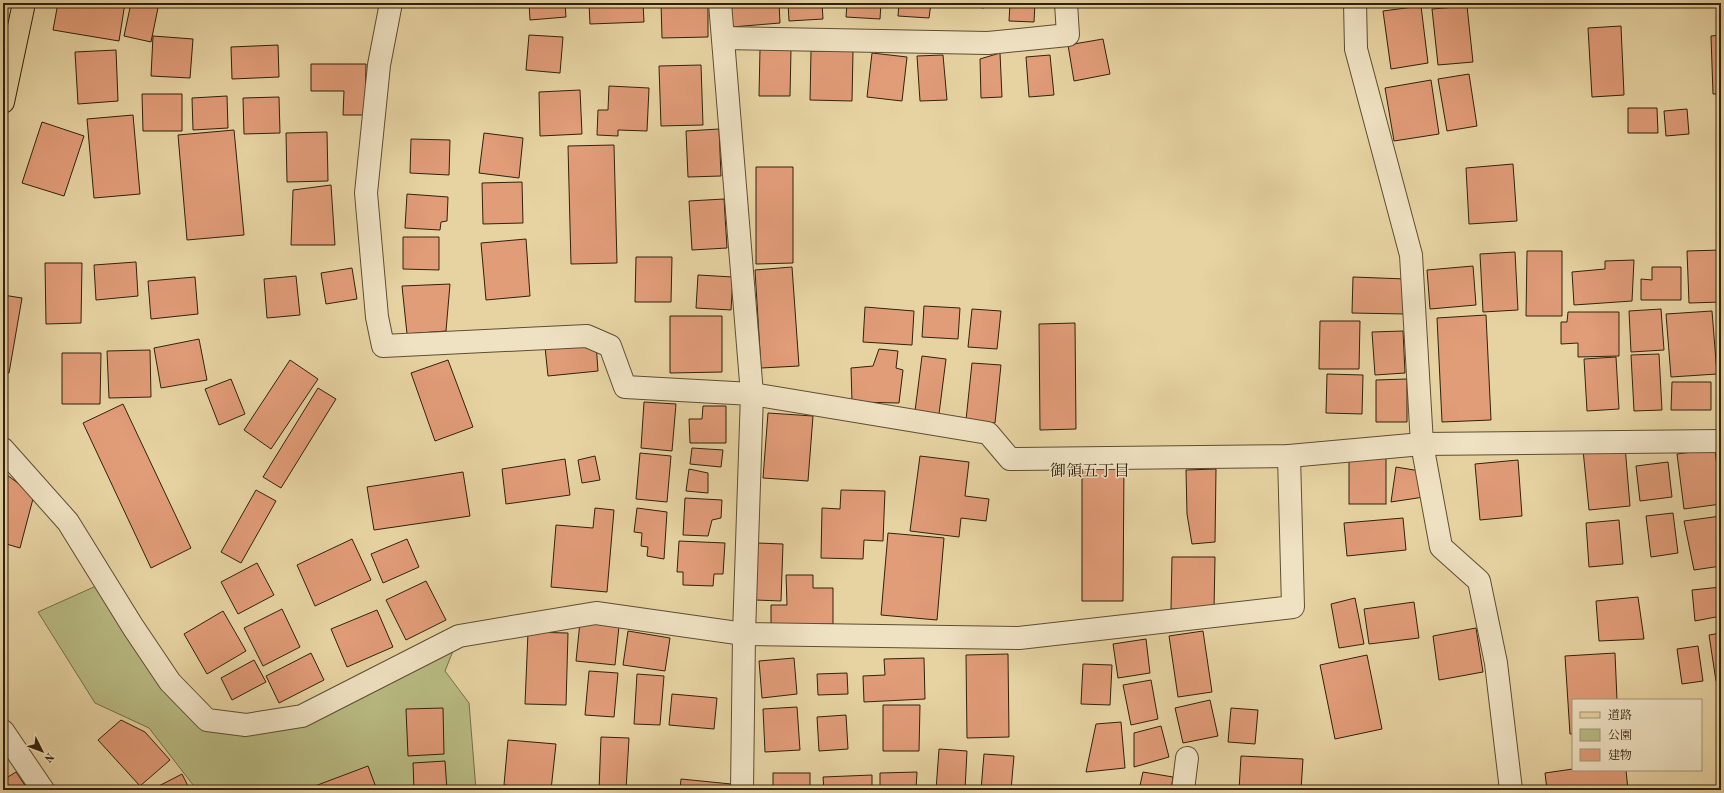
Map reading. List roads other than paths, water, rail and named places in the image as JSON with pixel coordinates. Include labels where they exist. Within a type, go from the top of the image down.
[{"type":"main road","points":[[3,102],[24,3]]},
{"type":"street","points":[[391,3],[379,65],[366,193],[377,317],[383,346],[587,336],[610,346],[625,387],[752,394],[988,433],[1010,459],[1289,456],[1422,444],[1721,441]]},
{"type":"street","points":[[720,3],[752,394],[744,634],[742,790]]},
{"type":"street","points":[[723,38],[988,43],[1068,35],[1066,3]]},
{"type":"street","points":[[1355,3],[1356,49],[1411,255],[1422,444],[1442,547],[1479,581],[1496,663],[1511,790]]},
{"type":"street","points":[[3,449],[68,522],[133,627],[170,682],[207,720],[246,726],[302,716],[459,636],[596,613],[744,634],[1019,638],[1293,607],[1289,456]]},
{"type":"street","points":[[3,731],[43,790]]},
{"type":"street","points":[[1183,790],[1187,758]]},
{"type":"district","name":"御領五丁目","points":[[1090,470]]}]
